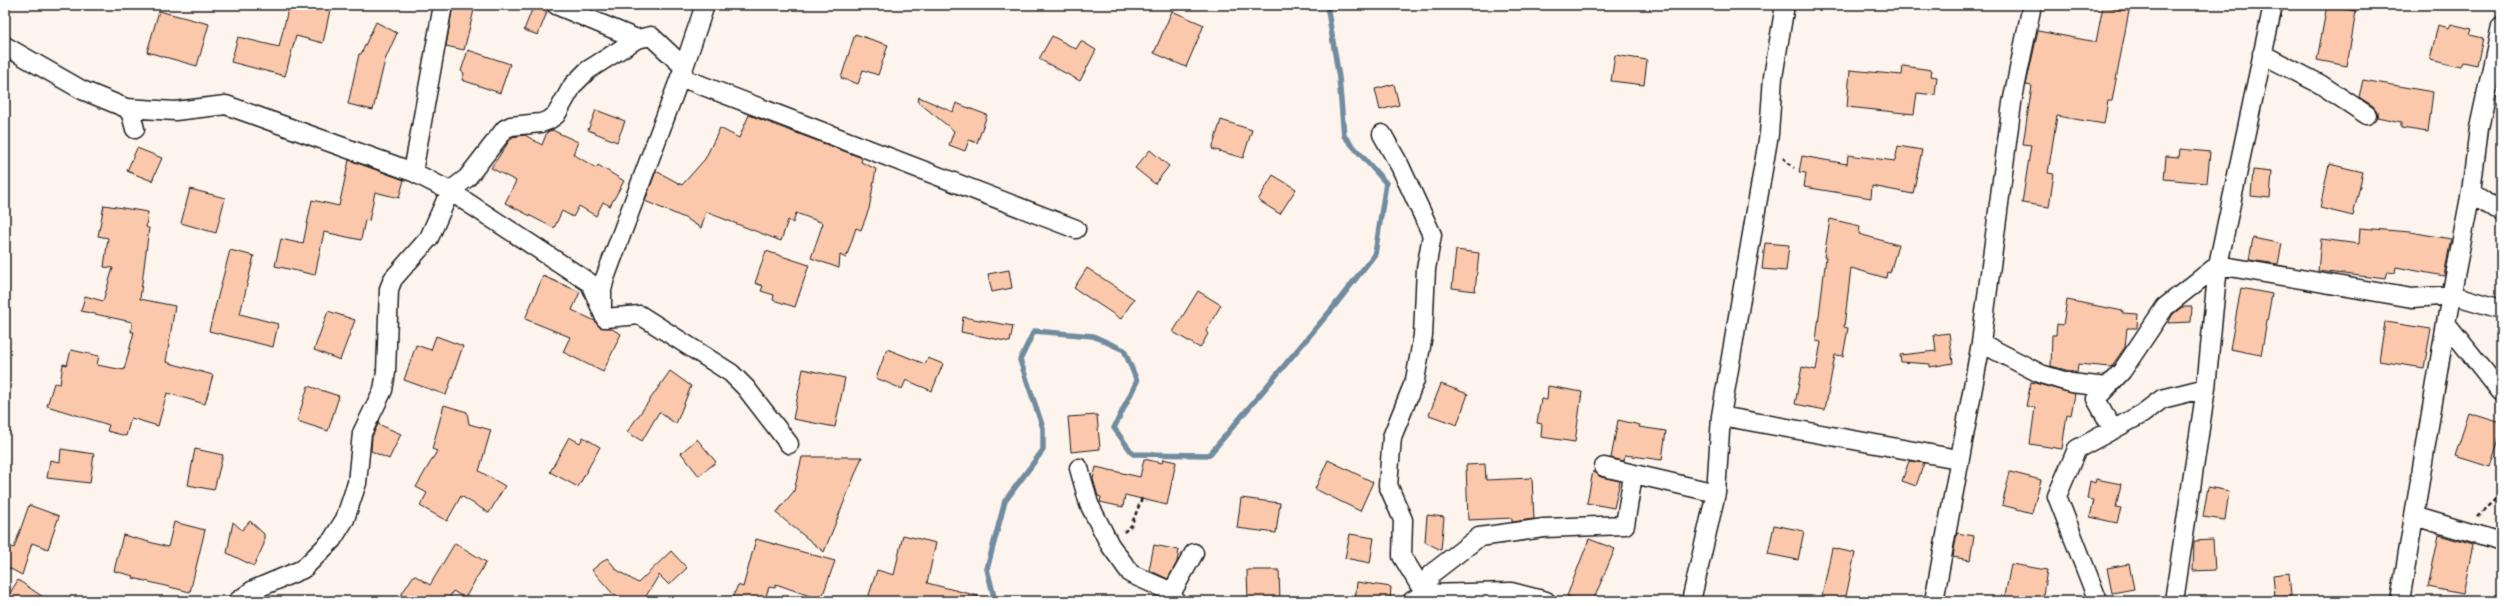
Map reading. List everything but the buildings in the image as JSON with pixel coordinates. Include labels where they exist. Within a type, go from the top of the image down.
[{"type":"street","points":[[413,172],[443,5]]},
{"type":"street","points":[[556,5],[637,39]]},
{"type":"street","points":[[605,318],[602,302],[605,278],[682,72],[705,5]]},
{"type":"street","points":[[1692,601],[1716,493],[1720,416],[1769,134],[1773,77],[1785,5]]},
{"type":"street","points":[[1934,601],[1958,459],[1981,343],[2012,103],[2032,5]]},
{"type":"street","points":[[2174,601],[2206,388],[2218,265],[2273,5]]},
{"type":"street","points":[[2400,601],[2446,323],[2453,295],[2471,192],[2479,128],[2501,26]]},
{"type":"street","points":[[238,601],[253,590],[303,569],[332,540],[345,519],[357,483],[362,432],[383,390],[386,372],[389,289],[394,279],[429,238],[450,191],[467,178],[505,130],[517,125],[540,123],[556,115],[573,85],[588,70],[637,39],[651,36],[682,72],[1076,229]]},
{"type":"street","points":[[5,46],[82,90],[126,108],[175,111],[226,105],[413,172],[450,191],[590,282],[605,318]]},
{"type":"street","points":[[2262,54],[2320,84],[2366,115]]},
{"type":"street","points":[[126,108],[131,114],[136,129]]},
{"type":"street","points":[[1382,134],[1400,166],[1432,235],[1426,269],[1423,335],[1415,380],[1392,437],[1388,485],[1403,520],[1402,556],[1425,599]]},
{"type":"street","points":[[2471,192],[2501,213]]},
{"type":"street","points":[[2113,430],[2096,399],[2122,371],[2165,307],[2218,265],[2412,298],[2453,295],[2501,308]]},
{"type":"street","points":[[605,318],[640,315],[731,373],[746,388],[789,444]]},
{"type":"street","points":[[2446,323],[2501,392]]},
{"type":"street","points":[[1981,343],[2041,374],[2071,382],[2107,387]]},
{"type":"street","points":[[2098,601],[2057,496],[2076,448],[2142,414],[2162,399],[2206,388]]},
{"type":"street","points":[[1720,416],[1958,459]]},
{"type":"street","points":[[1079,468],[1089,504],[1110,544],[1132,574],[1173,596],[1194,553]]},
{"type":"street","points":[[1604,468],[1716,493]]},
{"type":"street","points":[[1425,599],[1431,574],[1479,537],[1544,528],[1625,525],[1633,475]]},
{"type":"street","points":[[2414,516],[2462,532],[2501,542]]},
{"type":"street","points":[[1425,599],[1511,592],[1546,601]]},
{"type":"path","points":[[2462,532],[2501,495]]},
{"type":"path","points":[[1110,544],[1131,526],[1142,498]]},
{"type":"waterway","points":[[995,601],[987,569],[1005,501],[1043,450],[1043,428],[1020,360],[1034,331],[1093,336],[1124,350],[1137,381],[1114,428],[1133,454],[1209,455],[1332,309],[1375,254],[1386,183],[1344,136],[1339,78],[1327,5]]}]
